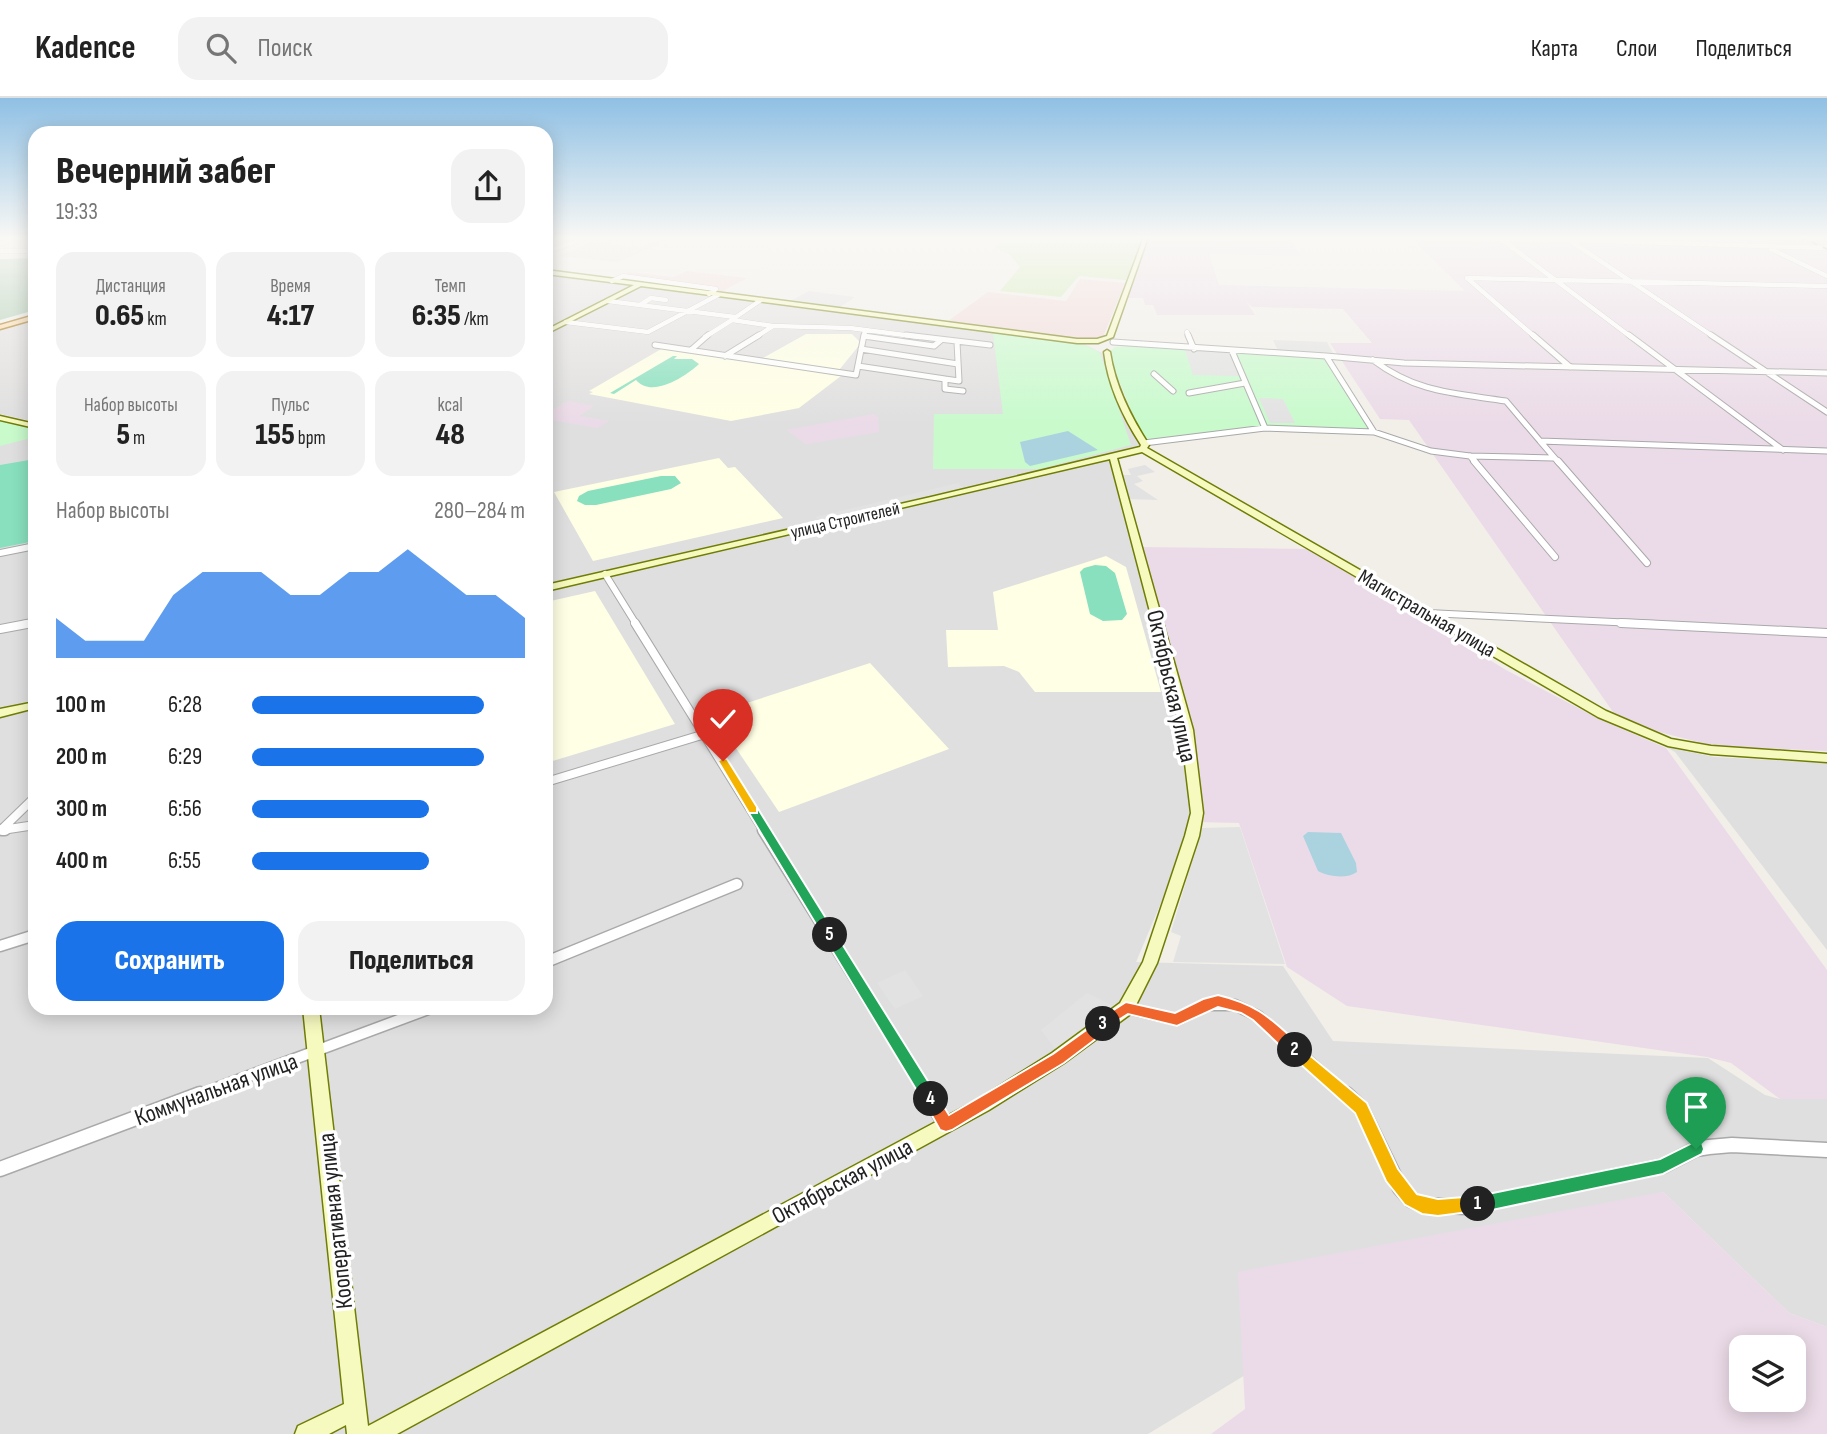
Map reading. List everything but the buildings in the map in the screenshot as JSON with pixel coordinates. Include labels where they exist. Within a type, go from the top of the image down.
[{"type":"main road","points":[[755,299],[1080,341]]},
{"type":"main road","points":[[0,327],[28,319]]},
{"type":"main road","name":"улица Строителей","points":[[605,574],[1113,456],[1144,446]]},
{"type":"street","points":[[640,305],[649,299]]},
{"type":"street","points":[[661,299],[666,300]]},
{"type":"street","points":[[566,322],[648,332],[710,299]]},
{"type":"street","points":[[1126,299],[1111,345],[1120,396],[1144,446],[1265,428],[1374,432],[1432,451],[1470,456],[1553,458]]},
{"type":"street","points":[[1492,299],[1570,367]]},
{"type":"street","points":[[1581,299],[1783,450]]},
{"type":"street","points":[[1656,299],[1827,412]]},
{"type":"street","points":[[553,328],[608,300],[773,326],[850,327],[865,333],[934,346],[941,340],[990,345]]},
{"type":"street","points":[[691,350],[699,340],[761,300]]},
{"type":"street","points":[[677,310],[689,303],[701,304]]},
{"type":"street","points":[[725,356],[773,326]]},
{"type":"street","points":[[1187,332],[1194,349]]},
{"type":"street","points":[[655,345],[856,375],[865,333]]},
{"type":"street","points":[[1080,341],[1404,363],[1827,373]]},
{"type":"street","points":[[858,366],[959,381],[957,342]]},
{"type":"street","points":[[1098,344],[1111,345]]},
{"type":"street","points":[[862,349],[958,364]]},
{"type":"street","points":[[1232,351],[1265,428]]},
{"type":"street","points":[[1326,356],[1374,432]]},
{"type":"street","points":[[1371,359],[1392,374],[1425,389],[1506,401],[1553,458],[1647,562]]},
{"type":"street","points":[[1154,374],[1174,391]]},
{"type":"street","points":[[946,379],[946,389],[963,391]]},
{"type":"street","points":[[1189,393],[1245,383]]},
{"type":"street","points":[[0,418],[28,424]]},
{"type":"street","points":[[1541,441],[1827,451]]},
{"type":"street","name":"Магистральная улица","points":[[1144,446],[1602,714],[1668,742],[1724,752],[1827,758]]},
{"type":"street","name":"Октябрьская улица","points":[[375,1434],[946,1125],[1058,1058],[1126,1008],[1150,963],[1162,932],[1197,813],[1187,730],[1113,456]]},
{"type":"street","points":[[1470,456],[1555,558]]},
{"type":"street","points":[[0,553],[28,547]]},
{"type":"street","points":[[605,574],[946,1125]]},
{"type":"street","name":"улица Строителей","points":[[553,586],[605,574]]},
{"type":"street","points":[[1428,613],[1827,633]]},
{"type":"street","points":[[0,629],[28,623]]},
{"type":"street","points":[[0,713],[28,707]]},
{"type":"street","points":[[553,780],[705,734]]},
{"type":"street","points":[[0,830],[28,804]]},
{"type":"street","points":[[0,830],[28,826]]},
{"type":"street","points":[[553,959],[737,884]]},
{"type":"street","points":[[0,946],[28,937]]},
{"type":"street","points":[[1126,1008],[1177,1020],[1208,1003],[1218,1001],[1244,1007],[1258,1016],[1361,1108],[1392,1175],[1411,1199],[1422,1205],[1438,1208],[1466,1207],[1663,1166],[1696,1149],[1709,1147],[1732,1145],[1827,1150]]},
{"type":"street","name":"Кооперативная улица","points":[[312,1015],[359,1434]]},
{"type":"street","name":"Коммунальная улица","points":[[0,1169],[412,1015]]},
{"type":"street","points":[[306,1434],[355,1410]]},
{"type":"shaded area","points":[[0,299],[28,299],[28,312],[0,320]]},
{"type":"shaded area","points":[[553,299],[609,299],[553,328]]},
{"type":"shaded area","points":[[617,299],[747,299],[1080,342],[1102,353],[1141,445],[1053,469],[553,583],[553,331]]},
{"type":"shaded area","points":[[793,299],[851,299],[840,307]]},
{"type":"shaded area","points":[[978,299],[1118,299],[1103,337],[1090,340],[948,321]]},
{"type":"shaded area","points":[[1143,299],[1827,299],[1827,751],[1714,746],[1620,722],[1409,420],[1380,419],[1330,343],[1372,343],[1343,309],[1252,307],[1246,301],[1255,315],[1157,315],[1153,305],[1145,305]]},
{"type":"shaded area","points":[[28,320],[28,420],[0,414],[0,329]]},
{"type":"shaded area","points":[[806,334],[852,334],[861,343],[839,370],[763,358]]},
{"type":"shaded area","points":[[1273,340],[1327,342],[1333,353],[1278,351]]},
{"type":"shaded area","points":[[663,348],[841,376],[799,408],[731,421],[589,394],[593,392],[589,391]]},
{"type":"shaded area","points":[[1185,350],[1229,352],[1239,376],[1193,375]]},
{"type":"shaded area","points":[[1259,398],[1283,399],[1295,423],[1270,423]]},
{"type":"shaded area","points":[[568,401],[594,406],[579,416],[609,421],[597,428],[553,420],[553,410]]},
{"type":"shaded area","points":[[874,414],[878,417],[879,432],[806,444],[787,430]]},
{"type":"shaded area","points":[[0,419],[28,425],[28,706],[0,712]]},
{"type":"shaded area","points":[[719,458],[728,468],[735,467],[783,518],[593,561],[554,492]]},
{"type":"shaded area","points":[[1112,458],[1187,729],[1195,822],[1136,962],[1283,966],[1333,1041],[1708,1058],[1765,1095],[1780,1099],[1827,1099],[1827,1327],[1789,1313],[1663,1192],[1415,1272],[1148,1434],[361,1434],[314,1015],[553,1015],[553,587]]},
{"type":"shaded area","points":[[1145,465],[1155,472],[1137,476],[1143,481],[1134,484],[1158,500],[1127,499],[1120,475],[1131,475],[1128,469]]},
{"type":"shaded area","points":[[958,483],[968,492],[823,524],[815,517]]},
{"type":"shaded area","points":[[1138,547],[1309,549],[1506,670],[1599,719],[1666,748],[1827,970],[1827,1099],[1780,1099],[1731,1063],[1707,1057],[1347,1006],[1287,967],[1239,823],[1195,822],[1187,730]]},
{"type":"shaded area","points":[[1106,556],[1126,567],[1161,692],[1035,692],[1019,672],[1004,666],[948,667],[946,630],[998,630],[993,592]]},
{"type":"shaded area","points":[[595,591],[675,724],[553,761],[553,600]]},
{"type":"shaded area","points":[[870,663],[949,749],[779,812],[713,714]]},
{"type":"shaded area","points":[[28,708],[28,1015],[309,1015],[355,1434],[0,1434],[0,714]]},
{"type":"shaded area","points":[[1666,747],[1714,757],[1827,763],[1827,950],[1675,752]]},
{"type":"shaded area","points":[[1240,827],[1285,964],[1173,962],[1181,936],[1171,932],[1202,828]]},
{"type":"shaded area","points":[[905,970],[923,996],[895,1009],[877,983]]},
{"type":"shaded area","points":[[1087,993],[1114,1006],[1059,1054],[1041,1030]]},
{"type":"shaded area","points":[[1663,1192],[1789,1313],[1827,1327],[1827,1434],[1211,1434],[1245,1409],[1238,1272]]},
{"type":"green space","points":[[993,333],[1064,340],[1100,353],[1131,445],[1039,469],[933,469],[934,414],[1003,414]]},
{"type":"green space","points":[[1115,347],[1326,356],[1374,432],[1265,428],[1144,443],[1108,353]]},
{"type":"green space","points":[[677,356],[674,359],[692,359],[699,364],[669,384],[651,387],[636,380],[614,394],[610,393]]},
{"type":"green space","points":[[0,420],[28,426],[28,439],[0,446]]},
{"type":"green space","points":[[28,460],[28,542],[0,548],[0,465]]},
{"type":"green space","points":[[661,476],[675,476],[681,483],[671,489],[596,505],[585,505],[577,501],[579,496],[588,491]]},
{"type":"green space","points":[[1095,565],[1106,566],[1115,573],[1127,614],[1122,620],[1103,621],[1090,614],[1080,572]]},
{"type":"water","points":[[1068,431],[1098,450],[1030,466],[1025,462],[1020,442]]},
{"type":"water","points":[[1308,832],[1341,833],[1356,863],[1357,872],[1338,876],[1318,871],[1303,836]]},
{"type":"route","points":[[723,761],[946,1125],[1058,1058],[1126,1008],[1177,1020],[1208,1003],[1218,1001],[1244,1007],[1258,1016],[1351,1097],[1368,1121],[1400,1188],[1422,1205],[1438,1208],[1466,1207],[1663,1166],[1696,1149]]}]
